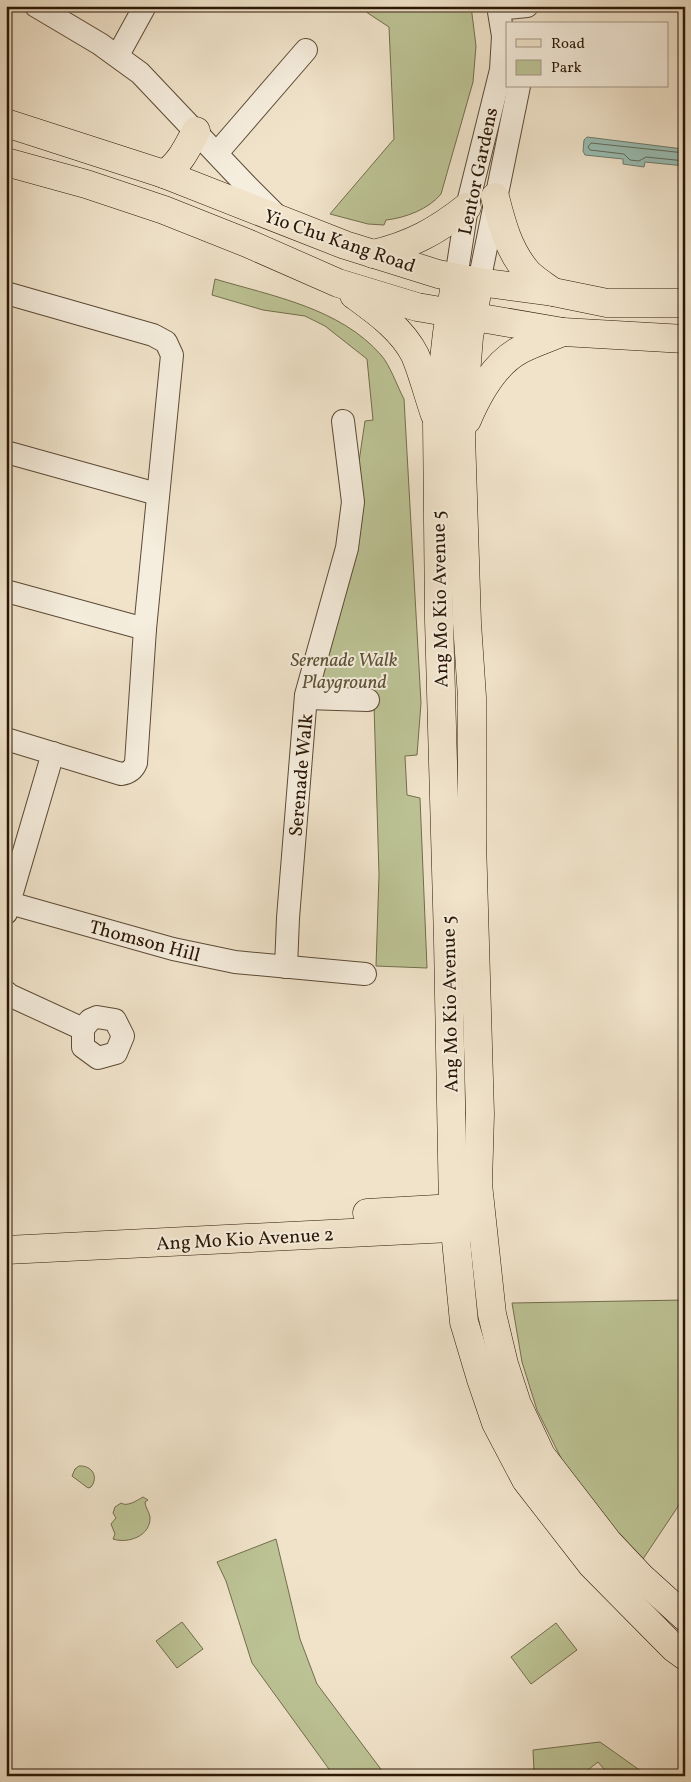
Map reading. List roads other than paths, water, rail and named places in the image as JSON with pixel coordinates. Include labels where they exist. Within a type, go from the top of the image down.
[{"type":"main road","name":"Yio Chu Kang Road","points":[[6,123],[164,174],[282,221],[373,254],[467,280],[607,302],[685,303]]},
{"type":"main road","points":[[164,174],[174,168],[180,160],[196,131]]},
{"type":"main road","name":"Yio Chu Kang Road","points":[[6,162],[86,184],[164,210],[247,243],[338,283],[417,307],[563,332],[685,339]]},
{"type":"main road","points":[[495,198],[505,236],[515,255],[528,274],[553,292]]},
{"type":"main road","points":[[373,254],[414,242],[448,222],[467,207]]},
{"type":"main road","name":"Ang Mo Kio Avenue 5","points":[[467,280],[437,421],[442,765],[448,950],[453,1219],[464,1322],[496,1424],[526,1480],[592,1565],[674,1648],[685,1656]]},
{"type":"main road","points":[[338,283],[388,320],[408,345],[414,354],[437,421]]},
{"type":"main road","name":"Ang Mo Kio Avenue 5","points":[[461,315],[461,435],[467,623],[472,697],[472,850],[480,1114],[478,1184],[492,1314],[504,1364],[517,1404],[541,1455],[608,1542],[641,1577],[685,1617]]},
{"type":"main road","points":[[461,435],[474,403],[486,384],[504,362],[520,350],[563,332]]},
{"type":"main road","name":"Ang Mo Kio Avenue 2","points":[[6,1232],[186,1232],[482,1216]]},
{"type":"main road","name":"Ang Mo Kio Avenue 2","points":[[6,1250],[186,1232]]},
{"type":"street","points":[[36,6],[118,56],[140,73],[282,221]]},
{"type":"street","points":[[118,56],[145,6]]},
{"type":"street","points":[[522,6],[524,22]]},
{"type":"street","points":[[498,8],[527,6]]},
{"type":"street","name":"Lentor Gardens","points":[[467,280],[467,207],[501,70],[503,36],[498,8]]},
{"type":"street","points":[[217,153],[306,50]]},
{"type":"street","name":"Lentor Gardens","points":[[467,280],[495,198],[507,150],[519,88]]},
{"type":"street","points":[[6,293],[153,335],[166,342],[172,355],[145,629],[137,759],[132,770],[121,774],[6,739]]},
{"type":"street","name":"Serenade Walk","points":[[286,967],[288,918],[306,698],[347,548],[353,502],[343,421]]},
{"type":"street","points":[[6,452],[157,494]]},
{"type":"street","points":[[6,591],[145,629]]},
{"type":"street","points":[[306,698],[368,700]]},
{"type":"street","points":[[7,906],[53,752]]},
{"type":"street","name":"Thomson Hill","points":[[7,906],[173,949],[235,962],[286,967]]},
{"type":"street","points":[[286,967],[364,974]]},
{"type":"street","points":[[6,992],[83,1029]]},
{"type":"water","points":[[587,137],[683,149],[685,150],[685,166],[645,162],[644,167],[623,164],[623,159],[585,155],[583,151],[584,140]]},
{"type":"park label","name":"Serenade Walk Playground","points":[[344,670]]}]
